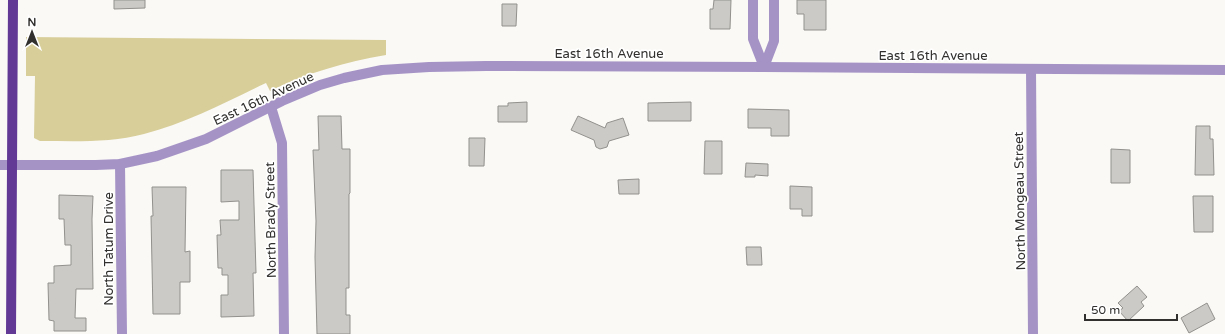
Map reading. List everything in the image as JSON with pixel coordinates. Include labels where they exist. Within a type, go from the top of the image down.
[{"type":"main road","points":[[11,334],[13,0]]},
{"type":"street","points":[[753,0],[753,39],[764,66]]},
{"type":"street","points":[[764,66],[774,41],[774,0]]},
{"type":"street","name":"East 16th Avenue","points":[[0,165],[120,164],[157,156],[206,139],[300,93],[320,85],[382,70],[486,66],[764,66],[1225,70]]},
{"type":"street","name":"North Mongeau Street","points":[[1030,68],[1033,334]]},
{"type":"street","name":"North Brady Street","points":[[271,107],[282,143],[284,334]]},
{"type":"street","name":"North Tatum Drive","points":[[120,164],[122,334]]},
{"type":"shaded area","points":[[26,37],[386,40],[386,55],[326,69],[270,91],[266,83],[191,118],[144,134],[106,140],[40,141],[34,138],[35,76],[26,76]]},
{"type":"building","points":[[114,0],[145,0],[145,8],[114,9]]},
{"type":"building","points":[[714,0],[731,0],[730,29],[710,29],[710,9],[713,9]]},
{"type":"building","points":[[797,0],[826,0],[826,30],[804,30],[804,14],[797,14]]},
{"type":"building","points":[[502,4],[517,4],[516,26],[502,26]]},
{"type":"building","points":[[527,102],[527,122],[498,122],[498,106],[508,106],[508,103]]},
{"type":"building","points":[[691,102],[691,121],[648,121],[648,103]]},
{"type":"building","points":[[748,109],[789,110],[789,136],[771,136],[771,128],[748,128]]},
{"type":"building","points":[[318,116],[341,116],[342,149],[350,149],[349,288],[346,288],[346,315],[350,315],[350,334],[317,334],[315,257],[316,221],[313,150],[319,150]]},
{"type":"building","points":[[578,116],[605,128],[607,123],[623,118],[629,135],[609,141],[607,147],[600,149],[596,147],[594,140],[571,130]]},
{"type":"building","points":[[1196,126],[1210,126],[1210,139],[1213,139],[1214,175],[1195,175]]},
{"type":"building","points":[[469,138],[485,138],[484,166],[469,166]]},
{"type":"building","points":[[705,141],[722,141],[722,174],[704,174]]},
{"type":"building","points":[[1111,149],[1130,150],[1130,183],[1111,183]]},
{"type":"building","points":[[746,163],[768,164],[768,176],[755,175],[755,177],[745,177]]},
{"type":"building","points":[[221,170],[253,170],[256,273],[253,273],[254,316],[221,317],[221,295],[228,295],[228,275],[222,275],[222,268],[218,268],[217,235],[221,235],[220,220],[239,220],[239,201],[221,202]]},
{"type":"building","points":[[639,179],[639,194],[619,194],[618,180]]},
{"type":"building","points":[[790,186],[812,187],[812,216],[802,216],[802,209],[790,209]]},
{"type":"building","points":[[152,187],[186,187],[185,252],[190,251],[190,282],[180,282],[180,314],[153,314],[151,216],[153,216]]},
{"type":"building","points":[[59,195],[93,196],[93,289],[76,289],[75,318],[86,318],[86,331],[54,331],[54,321],[49,320],[48,283],[54,283],[54,266],[71,265],[71,245],[65,245],[64,219],[59,219]]},
{"type":"building","points":[[1193,196],[1213,196],[1213,232],[1194,232]]},
{"type":"building","points":[[746,247],[761,247],[762,265],[747,265]]},
{"type":"building","points":[[1137,286],[1147,297],[1141,302],[1144,306],[1128,321],[1119,311],[1123,308],[1118,303]]},
{"type":"building","points":[[1207,303],[1215,319],[1189,333],[1181,318]]}]
